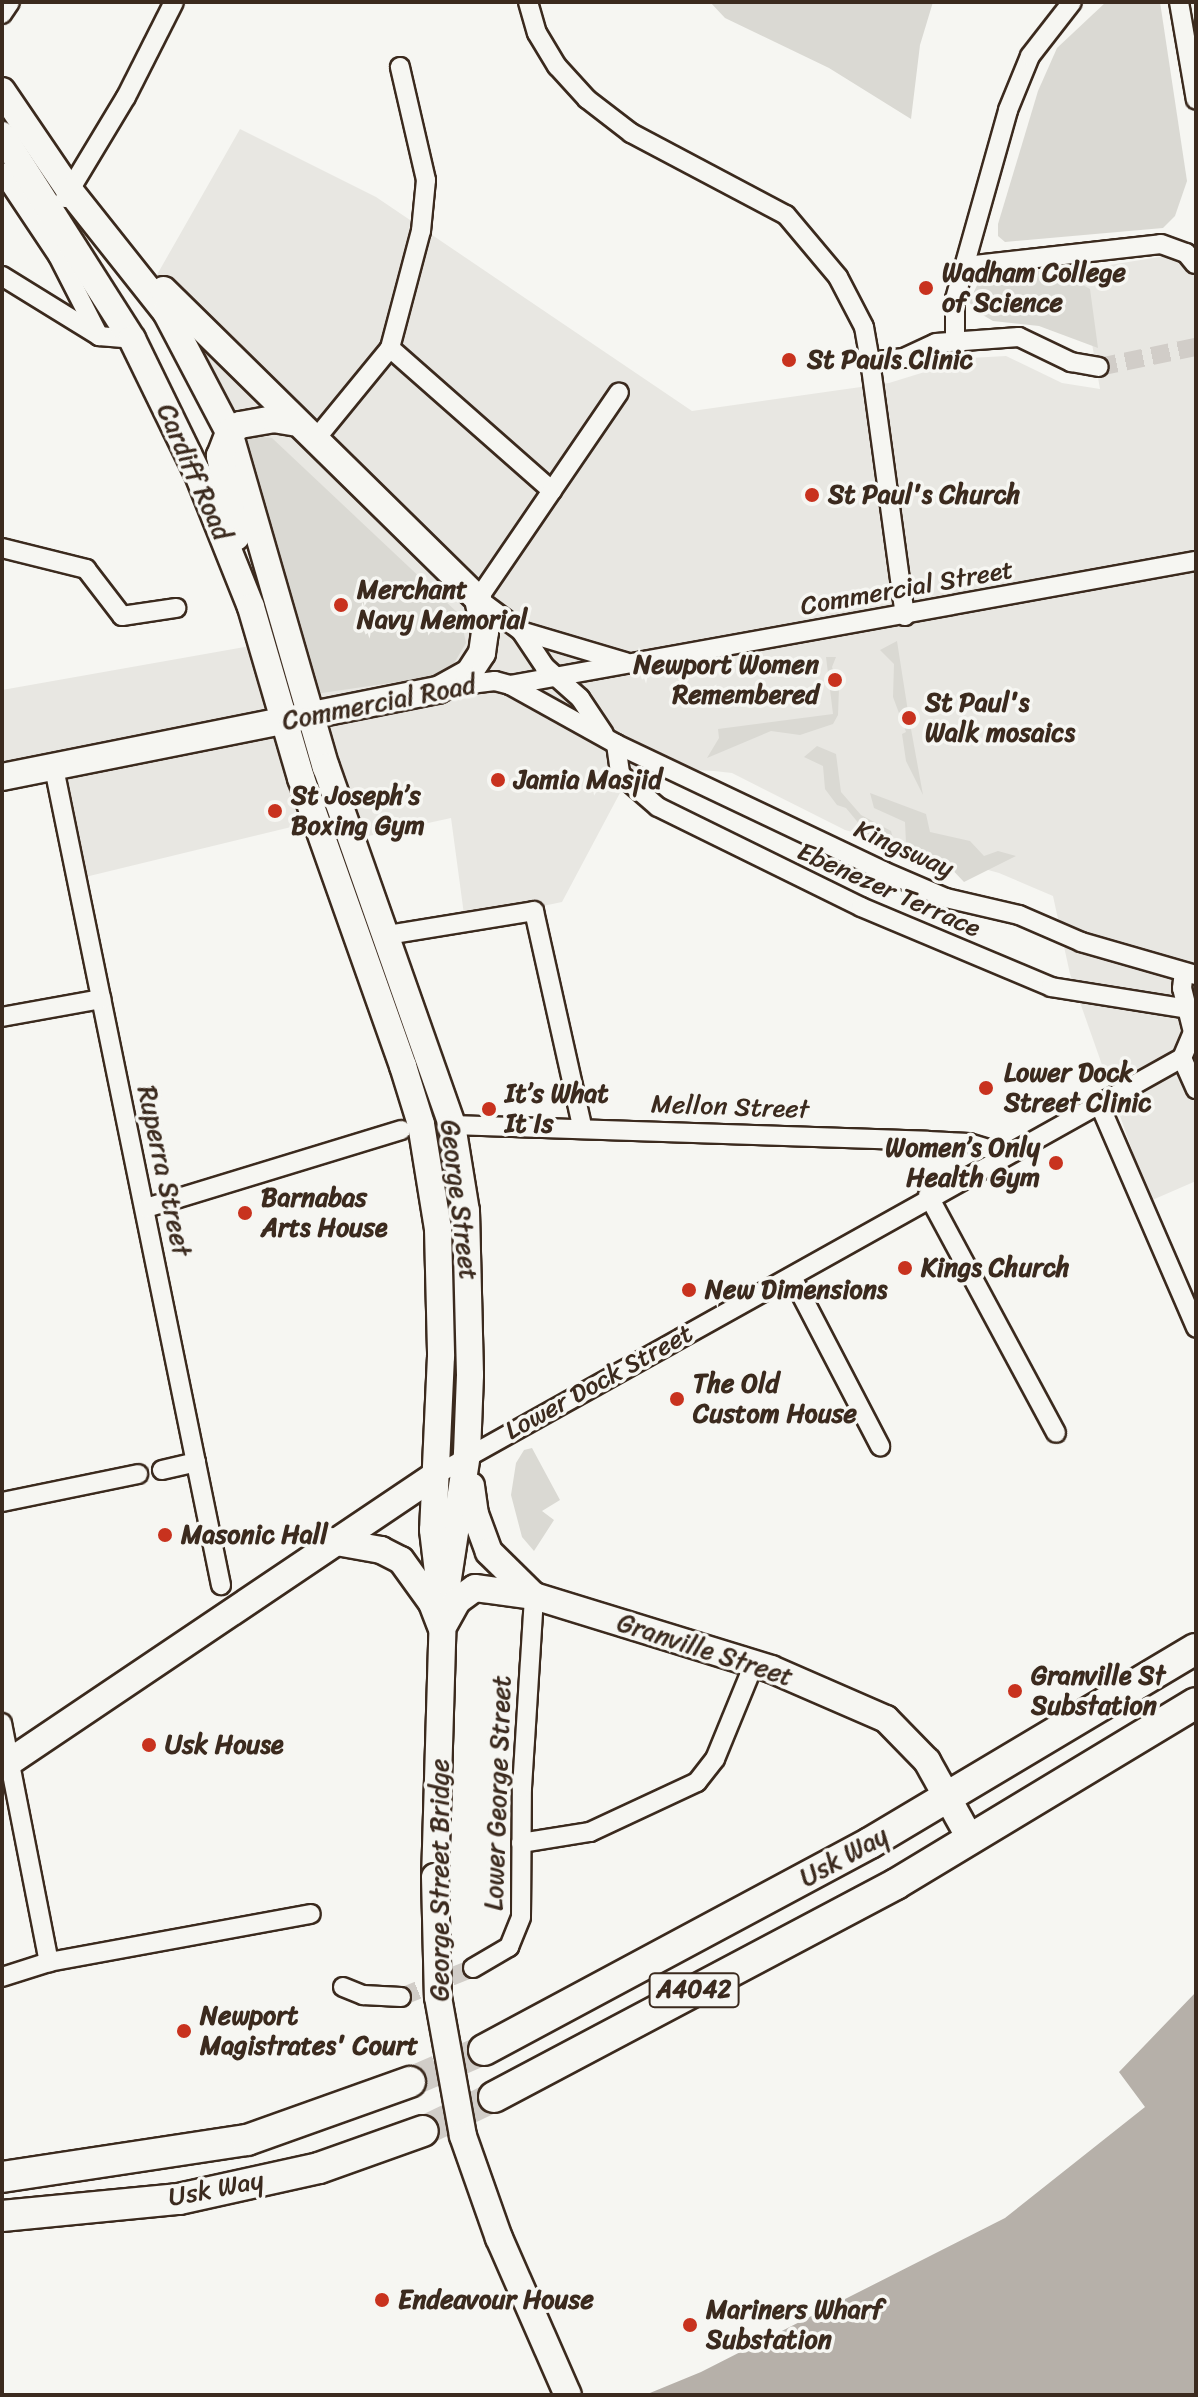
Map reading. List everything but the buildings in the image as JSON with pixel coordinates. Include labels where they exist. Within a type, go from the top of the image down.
[{"type":"main road","name":"Cardiff Road","points":[[2,91],[70,191],[112,240],[166,312],[229,432],[314,713]]},
{"type":"main road","name":"Cardiff Road","points":[[2,135],[132,339],[197,472],[251,607]]},
{"type":"main road","name":"Cardiff Road","points":[[112,240],[293,422],[478,599]]},
{"type":"main road","name":"Cardiff Road","points":[[285,721],[251,607],[220,456],[229,432],[240,425],[273,419],[293,422]]},
{"type":"main road","points":[[438,690],[469,673],[482,653],[485,632],[478,599]]},
{"type":"main road","name":"Commercial Road","points":[[2,777],[438,690]]},
{"type":"main road","name":"George Street","points":[[314,713],[326,767],[388,935],[452,1125],[466,1211],[472,1301],[467,1454],[443,1620]]},
{"type":"main road","name":"George Street","points":[[285,721],[421,1124],[438,1229],[440,1383],[433,1530],[443,1620]]},
{"type":"main road","points":[[440,1383],[467,1454]]},
{"type":"main road","name":"Granville Street","points":[[467,1454],[475,1514],[485,1542],[496,1560],[534,1596],[754,1664],[886,1719],[914,1744],[971,1840]]},
{"type":"main road","name":"Lower Dock Street","points":[[6,1764],[331,1541],[434,1476]]},
{"type":"main road","points":[[331,1541],[381,1550],[401,1560],[443,1620],[457,1601],[475,1588],[534,1596]]},
{"type":"main road","name":"George Street Bridge","points":[[443,1620],[435,1939],[451,2077],[478,2185],[568,2395]]},
{"type":"main road","name":"Usk Way","points":[[484,2050],[728,1923],[948,1799],[1196,1649]]},
{"type":"main road","name":"Usk Way","points":[[494,2097],[971,1840],[1196,1703]]},
{"type":"main road","name":"Usk Way","points":[[2,2177],[247,2140],[410,2082]]},
{"type":"main road","name":"Usk Way","points":[[2,2216],[179,2199],[319,2168],[423,2131]]},
{"type":"street","points":[[2,14],[10,2]]},
{"type":"street","points":[[53,215],[70,191],[174,2]]},
{"type":"street","points":[[528,2],[537,33],[557,66],[587,99],[631,133],[786,215],[838,277],[864,327],[905,616]]},
{"type":"street","points":[[955,341],[955,299],[1019,83],[1046,32],[1072,2]]},
{"type":"street","points":[[1179,2],[1196,100]]},
{"type":"street","points":[[314,441],[390,348],[421,231],[426,180],[400,67]]},
{"type":"street","points":[[2,172],[80,293],[99,336]]},
{"type":"street","points":[[966,266],[1123,245],[1161,244],[1188,261]]},
{"type":"street","points":[[2,276],[99,336],[132,339]]},
{"type":"street","points":[[870,362],[904,358],[936,343],[1019,337],[1071,362],[1099,367]]},
{"type":"street","points":[[390,348],[552,491]]},
{"type":"street","points":[[611,740],[580,698],[554,675],[521,631],[478,599],[619,392]]},
{"type":"street","points":[[2,548],[86,569],[122,616],[176,608]]},
{"type":"street","name":"Commercial Street","points":[[510,685],[1196,561]]},
{"type":"street","name":"Commercial Street","points":[[521,631],[625,662]]},
{"type":"street","name":"Commercial Road","points":[[438,690],[495,681],[510,685],[611,740]]},
{"type":"street","name":"Kingsway","points":[[611,740],[946,898],[1019,915],[1081,942],[1190,973]]},
{"type":"street","name":"Ebenezer Terrace","points":[[611,740],[620,774],[658,807],[861,907],[1051,987],[1188,1009]]},
{"type":"street","name":"Ruperra Street","points":[[54,768],[221,1585]]},
{"type":"street","points":[[388,935],[534,911],[582,1126]]},
{"type":"street","points":[[1190,973],[1188,1009],[1193,1032],[1182,1058],[1196,1089]]},
{"type":"street","points":[[2,1017],[101,999]]},
{"type":"street","name":"Lower Dock Street","points":[[434,1476],[467,1454],[792,1277],[928,1195],[1182,1058]]},
{"type":"street","points":[[1098,1101],[1196,1328]]},
{"type":"street","name":"Mellon Street","points":[[452,1125],[582,1126],[969,1143],[1004,1154]]},
{"type":"street","points":[[146,1208],[401,1130]]},
{"type":"street","points":[[928,1195],[1056,1433]]},
{"type":"street","points":[[792,1277],[880,1446]]},
{"type":"street","points":[[162,1470],[196,1462]]},
{"type":"street","points":[[2,1502],[138,1474]]},
{"type":"street","name":"Lower George Street","points":[[473,1968],[501,1953],[515,1938],[521,1917],[521,1843],[534,1596]]},
{"type":"street","points":[[521,1843],[590,1832],[705,1776],[754,1664]]},
{"type":"street","points":[[2,1723],[6,1764],[49,1962]]},
{"type":"street","points":[[2,1977],[49,1962],[311,1914]]},
{"type":"street","points":[[343,1987],[363,1995],[401,1997]]},
{"type":"shaded area","points":[[710,2],[933,2],[920,45],[911,119],[829,68],[725,18]]},
{"type":"shaded area","points":[[1106,2],[1160,2],[1187,181],[1175,216],[1163,228],[1005,242],[998,236],[998,224],[1038,91],[1057,48]]},
{"type":"shaded area","points":[[240,129],[376,197],[692,411],[889,383],[970,358],[1006,356],[1062,383],[1100,389],[1079,270],[1196,251],[1196,1181],[1150,1201],[1070,974],[1053,896],[999,873],[845,830],[732,773],[714,771],[694,770],[621,791],[562,902],[465,922],[451,818],[364,837],[233,418],[154,280]]},
{"type":"shaded area","points":[[1007,268],[1062,273],[1090,289],[1098,348],[1039,326],[993,321],[976,311],[969,302],[983,273]]},
{"type":"shaded area","points":[[241,434],[272,438],[460,615],[466,643],[453,665],[438,676],[315,694]]},
{"type":"shaded area","points":[[897,641],[923,795],[906,761],[902,734],[906,732],[893,697],[894,664],[880,650]]},
{"type":"shaded area","points":[[261,644],[316,821],[77,879],[54,768],[2,777],[2,690]]},
{"type":"shaded area","points":[[826,657],[836,657],[832,667],[839,688],[838,715],[833,724],[800,735],[771,731],[707,758],[719,738],[718,729],[833,714]]},
{"type":"shaded area","points":[[817,746],[836,754],[841,792],[861,815],[891,831],[894,842],[870,837],[846,808],[837,805],[825,789],[823,766],[804,757]]},
{"type":"shaded area","points":[[870,793],[926,814],[930,832],[970,841],[984,856],[998,851],[1016,856],[964,882],[945,862],[915,852],[906,843],[905,822],[874,808]]},
{"type":"shaded area","points":[[532,1448],[560,1500],[542,1511],[554,1520],[534,1551],[522,1537],[511,1495],[516,1463],[524,1450]]},
{"type":"shaded area","points":[[1196,1992],[1196,2395],[645,2395],[701,2372],[1005,2218],[1145,2107],[1119,2072]]},
{"type":"tunnel","points":[[1099,367],[1196,347]]},
{"type":"tunnel","points":[[401,1997],[473,1968]]},
{"type":"tunnel","points":[[410,2082],[484,2050]]},
{"type":"tunnel","points":[[423,2131],[494,2097]]},
{"type":"place","name":"Wadham College of Science","points":[[926,288]]},
{"type":"place","name":"St Pauls Clinic","points":[[789,360]]},
{"type":"place","name":"St Paul's Church","points":[[812,495]]},
{"type":"place","name":"Merchant Navy Memorial","points":[[341,605]]},
{"type":"place","name":"Newport Women Remembered","points":[[835,680]]},
{"type":"place","name":"St Paul's Walk mosaics","points":[[909,718]]},
{"type":"place","name":"Jamia Masjid","points":[[498,780]]},
{"type":"place","name":"St Joseph’s Boxing Gym","points":[[275,811]]},
{"type":"place","name":"Lower Dock Street Clinic","points":[[986,1088]]},
{"type":"place","name":"It’s What It Is","points":[[489,1109]]},
{"type":"place","name":"Women’s Only Health Gym","points":[[1056,1163]]},
{"type":"place","name":"Barnabas Arts House","points":[[245,1213]]},
{"type":"place","name":"Kings Church","points":[[905,1268]]},
{"type":"place","name":"New Dimensions","points":[[689,1290]]},
{"type":"place","name":"The Old Custom House","points":[[677,1399]]},
{"type":"place","name":"Masonic Hall","points":[[165,1535]]},
{"type":"place","name":"Granville St Substation","points":[[1015,1691]]},
{"type":"place","name":"Usk House","points":[[149,1745]]},
{"type":"place","name":"Newport Magistrates' Court","points":[[184,2031]]},
{"type":"place","name":"Endeavour House","points":[[382,2300]]},
{"type":"place","name":"Mariners Wharf Substation","points":[[690,2325]]}]
